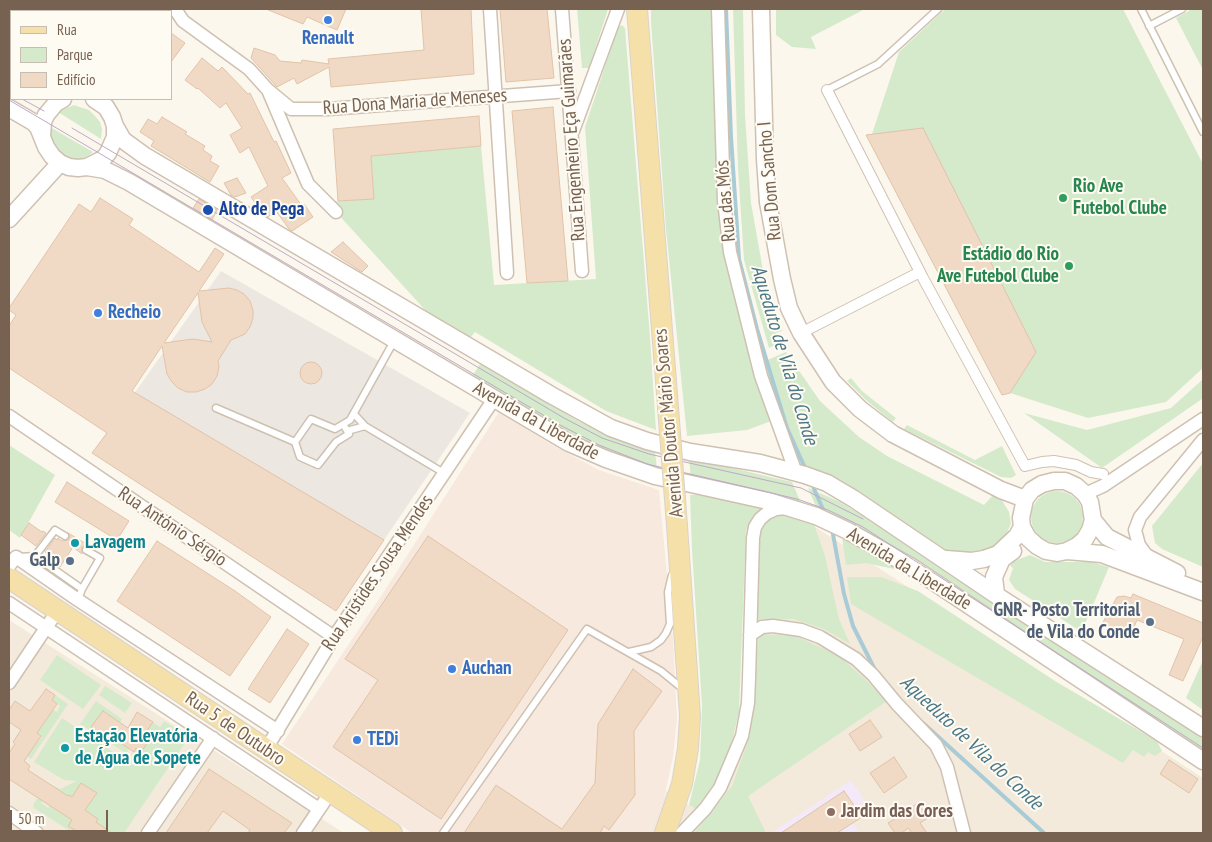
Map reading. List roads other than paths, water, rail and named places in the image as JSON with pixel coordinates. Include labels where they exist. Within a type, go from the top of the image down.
[{"type":"main road","name":"Avenida Doutor Mário Soares","points":[[637,9],[678,532],[690,716],[688,748],[682,784],[665,833]]},
{"type":"main road","name":"Rua 5 de Outubro","points":[[9,578],[58,610],[84,616],[266,749],[325,801],[392,833]]},
{"type":"street","points":[[175,9],[183,21],[249,69],[268,90],[308,184],[336,212]]},
{"type":"street","points":[[490,9],[507,273]]},
{"type":"street","name":"Rua Engenheiro Eça Guimarães","points":[[562,9],[582,271]]},
{"type":"street","points":[[572,135],[618,9]]},
{"type":"street","name":"Rua das Mós","points":[[718,9],[721,151],[730,252],[761,376],[796,472]]},
{"type":"street","name":"Rua Dom Sancho I","points":[[761,9],[768,202],[789,308],[801,334],[833,382],[860,409],[893,434],[1001,490],[1025,500]]},
{"type":"street","name":"Rua Dona Maria de Meneses","points":[[268,90],[291,109],[301,110],[569,91]]},
{"type":"street","points":[[827,90],[920,272],[1025,466],[1054,461],[1076,465],[1091,472],[1103,474]]},
{"type":"street","points":[[42,100],[54,102],[60,100]]},
{"type":"street","points":[[42,137],[43,122],[46,115],[50,108],[62,100]]},
{"type":"street","name":"Avenida da Liberdade","points":[[97,100],[106,108],[122,140],[145,156],[543,390],[611,428],[647,441],[690,452],[760,463],[796,472],[827,484],[854,499],[996,594],[1203,728]]},
{"type":"street","points":[[9,108],[38,127],[46,148],[60,163],[9,219]]},
{"type":"street","points":[[87,167],[95,164],[108,153],[115,137],[115,126]]},
{"type":"street","name":"Avenida da Liberdade","points":[[60,163],[68,167],[87,167],[105,170],[129,182],[569,443],[627,467],[655,476],[793,508],[848,531],[910,566],[1203,761]]},
{"type":"street","points":[[801,334],[920,272]]},
{"type":"street","name":"Rua Aristides Sousa Mendes","points":[[266,749],[334,637],[494,399]]},
{"type":"street","name":"Rua António Sérgio","points":[[9,416],[334,637]]},
{"type":"street","points":[[1085,494],[1103,486],[1203,419]]},
{"type":"street","points":[[1147,556],[1139,544],[1135,530],[1140,517],[1203,440]]},
{"type":"street","points":[[1067,551],[1085,540],[1090,530],[1093,520],[1090,502],[1085,494],[1076,486],[1054,481],[1042,484],[1032,490],[1022,508],[1022,527],[1028,538],[1037,546],[1046,551],[1102,554],[1203,592]]},
{"type":"street","points":[[682,833],[699,816],[720,788],[742,736],[748,703],[754,527],[767,513],[776,509],[793,508]]},
{"type":"street","points":[[1093,520],[1107,537],[1147,556],[1203,588]]},
{"type":"street","points":[[943,558],[972,561],[998,554],[1017,536],[1022,527]]},
{"type":"street","points":[[996,594],[994,578],[1002,559],[1013,550],[1025,546],[1037,546]]},
{"type":"street","name":"Rua 5 de Outubro","points":[[11,559],[80,595],[84,616],[278,731]]},
{"type":"street","name":"Rua 5 de Outubro","points":[[9,603],[213,738],[325,801]]},
{"type":"street","points":[[9,683],[58,610]]},
{"type":"street","points":[[750,635],[762,627],[773,626],[800,630],[820,637],[856,659],[873,675],[903,711],[936,745],[947,768],[964,833]]},
{"type":"street","points":[[148,833],[213,738]]},
{"type":"street","points":[[303,833],[325,801]]},
{"type":"street","points":[[9,813],[37,833]]},
{"type":"lane","points":[[827,90],[878,64],[938,9]]},
{"type":"lane","points":[[1141,9],[1203,132]]},
{"type":"lane","points":[[1150,26],[1182,9]]},
{"type":"lane","points":[[295,442],[311,420],[334,429],[350,420],[395,340]]},
{"type":"lane","points":[[216,408],[295,442],[300,457],[318,465],[336,442],[349,434],[343,424]]},
{"type":"lane","points":[[354,414],[365,426],[444,473]]},
{"type":"lane","points":[[347,431],[365,426]]},
{"type":"lane","points":[[11,559],[35,556],[55,530],[65,536]]},
{"type":"lane","points":[[629,652],[651,647],[661,640],[668,630],[668,592],[678,532]]},
{"type":"lane","points":[[35,556],[80,595],[100,558],[86,550]]},
{"type":"lane","points":[[443,833],[587,629],[660,671],[689,694]]},
{"type":"waterway","name":"Aqueduto de Vila do Conde","points":[[726,9],[731,137],[739,259],[757,329],[787,428],[806,470]]},
{"type":"waterway","name":"Aqueduto de Vila do Conde","points":[[812,484],[825,514]]},
{"type":"waterway","name":"Aqueduto de Vila do Conde","points":[[832,529],[844,594],[853,626],[876,672]]},
{"type":"waterway","name":"Aqueduto de Vila do Conde","points":[[923,723],[1044,833]]},
{"type":"tram line","points":[[9,100],[560,425],[599,445],[647,464],[797,499],[828,510],[863,527],[1203,748]]},
{"type":"tram line","points":[[24,100],[44,111]]},
{"type":"tram line","points":[[72,128],[564,418],[602,438],[649,454],[801,488],[863,519]]},
{"type":"place","name":"Renault","points":[[328,20]]},
{"type":"place","name":"Rio Ave Futebol Clube","points":[[1063,198]]},
{"type":"place","name":"Alto de Pega","points":[[208,210]]},
{"type":"place","name":"Estádio do Rio Ave Futebol Clube","points":[[1069,266]]},
{"type":"place","name":"Recheio","points":[[98,313]]},
{"type":"place","name":"Lavagem","points":[[75,543]]},
{"type":"place","name":"Galp","points":[[70,561]]},
{"type":"place","name":"GNR- Posto Territorial de Vila do Conde","points":[[1150,622]]},
{"type":"place","name":"Auchan","points":[[452,669]]},
{"type":"place","name":"TEDi","points":[[357,740]]},
{"type":"place","name":"Estação Elevatória de Água de Sopete","points":[[65,748]]},
{"type":"place","name":"Jardim das Cores","points":[[831,812]]}]
